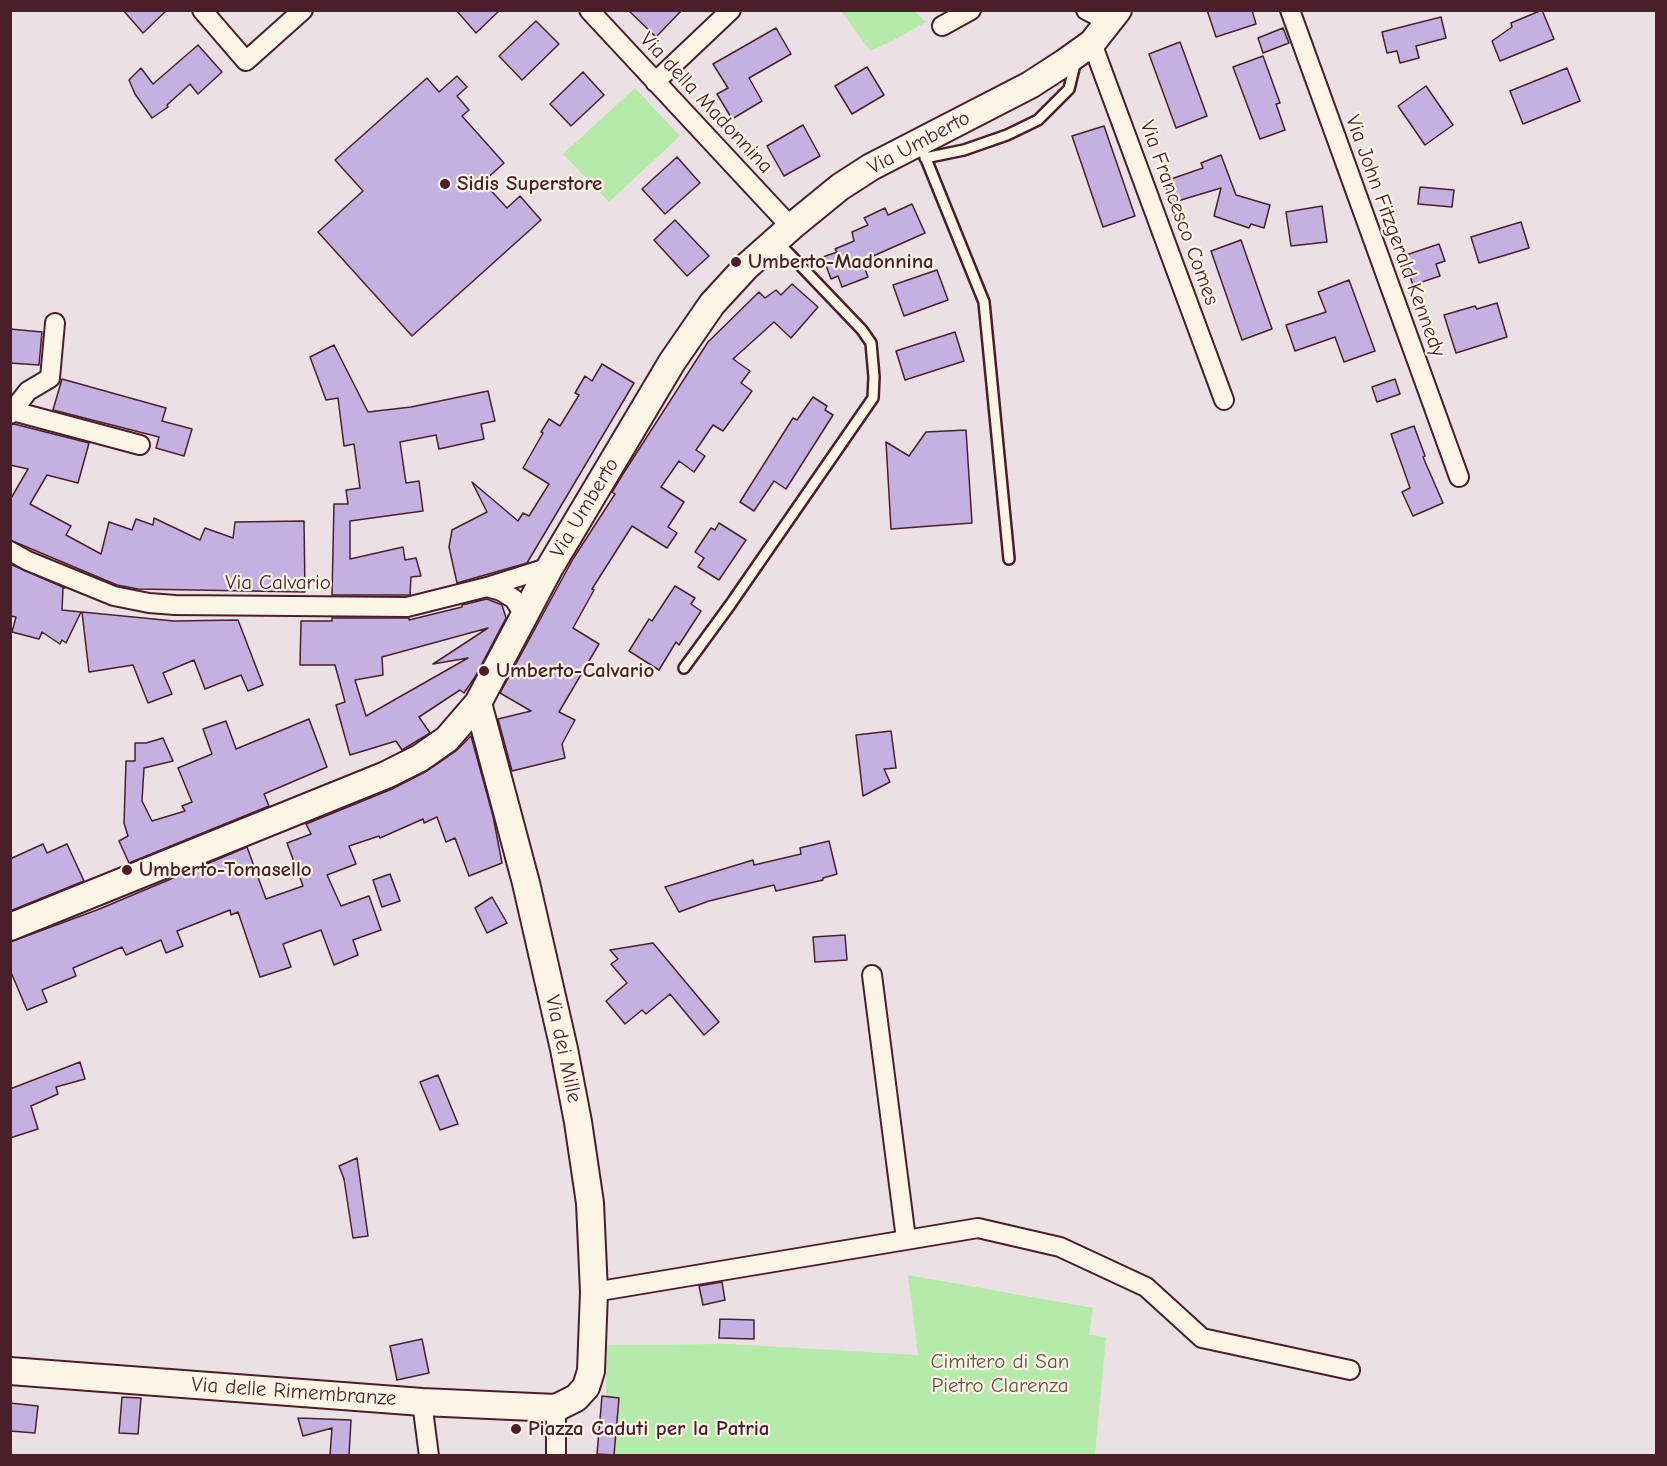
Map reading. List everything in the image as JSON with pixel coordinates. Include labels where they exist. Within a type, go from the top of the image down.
[{"type":"main road","name":"Via Umberto","points":[[10,927],[386,775],[420,758],[447,739],[478,703],[550,567],[672,362],[712,304],[746,267],[840,187],[871,168],[922,150],[1030,85],[1085,48],[1113,16]]},
{"type":"main road","name":"Via dei Mille","points":[[478,703],[518,853],[564,1049],[590,1203],[594,1292],[591,1371],[586,1387],[566,1403]]},
{"type":"main road","name":"Via delle Rimembranze","points":[[10,1371],[422,1402],[566,1403]]},
{"type":"street","points":[[202,10],[246,61],[303,10]]},
{"type":"street","name":"Via della Madonnina","points":[[589,10],[656,82],[783,234]]},
{"type":"street","points":[[656,82],[731,10]]},
{"type":"street","points":[[942,26],[971,10]]},
{"type":"street","points":[[1086,10],[1113,16]]},
{"type":"street","name":"Via John Fitzgerald Kennedy","points":[[1290,10],[1459,477]]},
{"type":"street","name":"Via Francesco Comes","points":[[1085,48],[1224,400]]},
{"type":"street","points":[[55,323],[50,378],[28,391],[12,413],[140,445]]},
{"type":"street","name":"Via Calvario","points":[[10,550],[28,561],[114,596],[149,603],[407,607],[487,587],[550,567]]},
{"type":"street","points":[[487,587],[501,591],[514,599],[525,616]]},
{"type":"street","points":[[872,975],[906,1239]]},
{"type":"street","points":[[594,1292],[978,1228],[1060,1247],[1146,1287],[1202,1338],[1350,1370]]},
{"type":"street","points":[[422,1402],[429,1455]]},
{"type":"street","points":[[555,1455],[566,1403]]},
{"type":"lane","points":[[1009,559],[984,302],[922,150],[964,150],[1007,135],[1038,120],[1069,89],[1085,48]]},
{"type":"lane","points":[[684,668],[873,398],[871,344],[783,234]]},
{"type":"green space","points":[[841,11],[914,11],[926,22],[870,51]]},
{"type":"green space","points":[[635,88],[680,136],[609,202],[563,154]]},
{"type":"green space","name":"Cimitero di San Pietro Clarenza","points":[[908,1275],[1093,1308],[1089,1335],[1106,1337],[1095,1455],[619,1456],[605,1450],[607,1345],[731,1344],[918,1355]]},
{"type":"building","points":[[123,10],[167,10],[143,33]]},
{"type":"building","points":[[456,10],[500,10],[476,33]]},
{"type":"building","points":[[628,10],[682,10],[656,37]]},
{"type":"building","points":[[1207,10],[1252,10],[1256,24],[1216,37]]},
{"type":"building","points":[[1542,10],[1554,39],[1500,61],[1492,41],[1512,27],[1511,23]]},
{"type":"building","points":[[1441,17],[1446,38],[1416,46],[1419,58],[1400,63],[1397,51],[1387,53],[1382,32]]},
{"type":"building","points":[[536,21],[559,44],[522,80],[499,56]]},
{"type":"building","points":[[776,28],[791,54],[749,78],[762,101],[732,119],[717,94],[728,88],[713,64]]},
{"type":"building","points":[[1283,28],[1289,43],[1263,53],[1258,38]]},
{"type":"building","points":[[1180,42],[1207,116],[1176,128],[1149,54]]},
{"type":"building","points":[[198,45],[222,72],[198,94],[190,84],[167,105],[168,107],[152,118],[135,94],[129,80],[141,68],[153,84]]},
{"type":"building","points":[[1263,56],[1280,103],[1276,104],[1285,130],[1260,139],[1233,67]]},
{"type":"building","points":[[867,67],[884,95],[852,114],[835,86]]},
{"type":"building","points":[[1567,68],[1580,101],[1523,124],[1510,91]]},
{"type":"building","points":[[583,72],[604,95],[571,126],[550,104]]},
{"type":"building","points":[[457,76],[467,87],[457,96],[469,110],[462,116],[504,163],[483,182],[507,208],[520,196],[541,220],[412,336],[318,232],[363,191],[335,160],[427,78],[439,92]]},
{"type":"building","points":[[1426,86],[1453,125],[1425,145],[1398,106]]},
{"type":"building","points":[[803,125],[820,156],[784,176],[767,146]]},
{"type":"building","points":[[1104,126],[1135,216],[1103,227],[1072,136]]},
{"type":"building","points":[[1221,155],[1236,195],[1270,205],[1264,228],[1251,224],[1249,228],[1214,216],[1221,188],[1171,203],[1166,186],[1172,184],[1171,179],[1203,168],[1201,163]]},
{"type":"building","points":[[677,157],[700,183],[665,214],[642,189]]},
{"type":"building","points":[[1420,187],[1454,190],[1452,207],[1418,204]]},
{"type":"building","points":[[912,204],[925,233],[862,261],[868,277],[842,287],[838,276],[831,279],[823,257],[837,252],[835,249],[854,241],[852,232],[868,225],[864,218],[885,208],[888,215]]},
{"type":"building","points":[[1322,206],[1327,242],[1291,246],[1286,212]]},
{"type":"building","points":[[675,220],[709,256],[687,276],[654,240]]},
{"type":"building","points":[[1521,222],[1529,248],[1479,263],[1471,237]]},
{"type":"building","points":[[1241,240],[1272,329],[1242,340],[1211,251]]},
{"type":"building","points":[[1439,244],[1445,261],[1436,264],[1440,276],[1413,285],[1403,256]]},
{"type":"building","points":[[937,270],[948,300],[904,316],[893,285]]},
{"type":"building","points":[[1349,280],[1375,351],[1344,362],[1335,337],[1295,351],[1286,325],[1326,312],[1318,292]]},
{"type":"building","points":[[792,284],[818,307],[791,338],[774,322],[733,359],[750,371],[741,383],[752,391],[723,431],[713,425],[696,450],[705,456],[694,472],[679,461],[661,487],[684,502],[668,527],[677,533],[667,548],[632,526],[592,589],[594,590],[573,628],[599,644],[559,712],[575,720],[562,744],[565,758],[512,771],[498,719],[531,711],[500,693],[573,559],[615,494],[612,492],[623,474],[708,342],[759,292],[765,298],[776,290],[781,295]]},
{"type":"building","points":[[1497,303],[1507,337],[1456,353],[1444,315],[1475,306],[1477,309]]},
{"type":"building","points":[[10,329],[42,332],[39,365],[10,363]]},
{"type":"building","points":[[955,332],[964,361],[905,380],[896,351]]},
{"type":"building","points":[[334,345],[368,412],[411,407],[488,391],[495,421],[481,424],[484,439],[439,449],[436,435],[400,442],[406,483],[419,481],[423,511],[350,521],[350,559],[403,547],[405,560],[416,558],[421,576],[411,577],[410,595],[332,595],[334,504],[348,504],[346,490],[360,488],[354,444],[344,446],[338,398],[326,400],[310,357]]},
{"type":"building","points":[[602,364],[634,383],[527,563],[457,583],[449,547],[452,530],[487,512],[472,482],[518,521],[523,513],[529,516],[549,484],[523,468],[549,419],[560,426],[579,395],[575,393],[585,376],[592,381]]},
{"type":"building","points":[[62,379],[166,408],[162,421],[192,429],[184,456],[156,448],[159,437],[53,410]]},
{"type":"building","points":[[1395,379],[1400,394],[1377,402],[1372,387]]},
{"type":"building","points":[[813,397],[827,406],[825,410],[833,415],[786,489],[774,481],[754,511],[740,502],[793,418],[797,420]]},
{"type":"building","points":[[14,424],[89,443],[78,483],[47,475],[30,504],[71,526],[66,535],[101,554],[109,522],[132,530],[136,519],[153,525],[154,518],[200,540],[205,528],[233,538],[235,522],[304,521],[305,592],[138,589],[117,585],[10,540],[10,500],[28,469],[10,465],[10,425]]},
{"type":"building","points":[[1414,426],[1425,456],[1423,457],[1443,503],[1413,516],[1402,492],[1410,488],[1391,434]]},
{"type":"building","points":[[966,430],[972,523],[891,529],[886,442],[909,456],[926,432]]},
{"type":"building","points":[[719,523],[746,540],[719,580],[698,567],[704,558],[695,552],[711,528],[715,530]]},
{"type":"building","points":[[10,564],[65,588],[63,588],[62,610],[81,612],[66,643],[62,640],[60,644],[42,632],[39,639],[12,632],[16,617],[10,616]]},
{"type":"building","points":[[675,586],[695,598],[691,604],[701,611],[679,645],[676,642],[659,670],[629,651],[649,619],[652,621]]},
{"type":"building","points":[[487,599],[502,605],[506,618],[464,693],[460,690],[419,717],[430,733],[402,750],[396,741],[350,755],[336,705],[345,702],[335,665],[300,665],[301,621],[332,621],[332,618],[409,618],[409,620],[462,607],[462,605]],"holes":[[[488,628],[433,664],[468,658],[366,716],[355,680],[383,675],[382,657]]]},
{"type":"building","points":[[82,612],[174,621],[238,620],[263,685],[248,691],[241,675],[205,689],[194,660],[163,673],[172,694],[148,703],[133,665],[89,672]]},
{"type":"building","points":[[309,719],[327,767],[264,794],[269,806],[129,863],[119,841],[128,836],[124,823],[126,761],[135,761],[135,743],[146,743],[163,738],[173,761],[144,768],[142,801],[152,821],[185,811],[182,806],[192,802],[178,768],[212,754],[203,729],[226,721],[236,749]]},
{"type":"building","points":[[891,731],[896,768],[884,769],[890,782],[863,796],[856,735]]},
{"type":"building","points":[[471,736],[493,816],[502,863],[469,876],[455,838],[446,842],[437,817],[424,823],[423,819],[380,838],[379,836],[349,846],[356,864],[327,875],[341,906],[369,896],[381,930],[353,940],[358,955],[334,965],[321,930],[283,944],[291,967],[260,977],[238,912],[231,915],[230,910],[177,931],[183,946],[166,953],[161,940],[126,955],[122,947],[73,968],[76,976],[42,990],[47,1002],[27,1010],[10,970],[10,942],[97,910],[247,847],[266,899],[303,886],[287,843],[311,834],[306,824],[392,789],[427,771],[456,751]]},
{"type":"building","points":[[829,841],[837,874],[823,878],[823,880],[776,891],[774,885],[709,901],[679,912],[665,887],[753,860],[754,865],[801,854],[800,848]]},
{"type":"building","points":[[43,844],[47,853],[67,844],[84,881],[10,911],[10,859]]},
{"type":"building","points":[[390,874],[400,901],[382,907],[373,880]]},
{"type":"building","points":[[492,897],[507,923],[487,933],[475,908]]},
{"type":"building","points":[[845,935],[847,960],[815,962],[813,937]]},
{"type":"building","points":[[653,943],[719,1022],[704,1035],[670,994],[646,1014],[642,1010],[625,1024],[606,1001],[627,983],[611,964],[618,959],[610,950]]},
{"type":"building","points":[[80,1062],[85,1079],[56,1087],[58,1094],[31,1106],[38,1129],[10,1138],[10,1089]]},
{"type":"building","points":[[438,1075],[458,1124],[440,1130],[420,1082]]},
{"type":"building","points":[[357,1158],[368,1236],[353,1238],[344,1179],[339,1166]]},
{"type":"building","points":[[722,1282],[725,1300],[703,1305],[699,1286]]},
{"type":"building","points":[[720,1319],[754,1320],[754,1339],[719,1338]]},
{"type":"building","points":[[422,1339],[429,1373],[397,1380],[390,1346]]},
{"type":"building","points":[[602,1396],[619,1398],[614,1455],[597,1454]]},
{"type":"building","points":[[122,1397],[141,1398],[138,1434],[119,1433]]},
{"type":"building","points":[[10,1403],[38,1406],[35,1433],[10,1431]]},
{"type":"building","points":[[298,1418],[351,1420],[349,1455],[330,1455],[332,1428],[303,1436]]},
{"type":"place","name":"Sidis Superstore","points":[[445,184]]},
{"type":"place","name":"Umberto-Madonnina","points":[[736,262]]},
{"type":"place","name":"Umberto-Calvario","points":[[484,671]]},
{"type":"place","name":"Umberto-Tomasello","points":[[127,870]]},
{"type":"place","name":"Piazza Caduti per la Patria","points":[[516,1429]]}]
